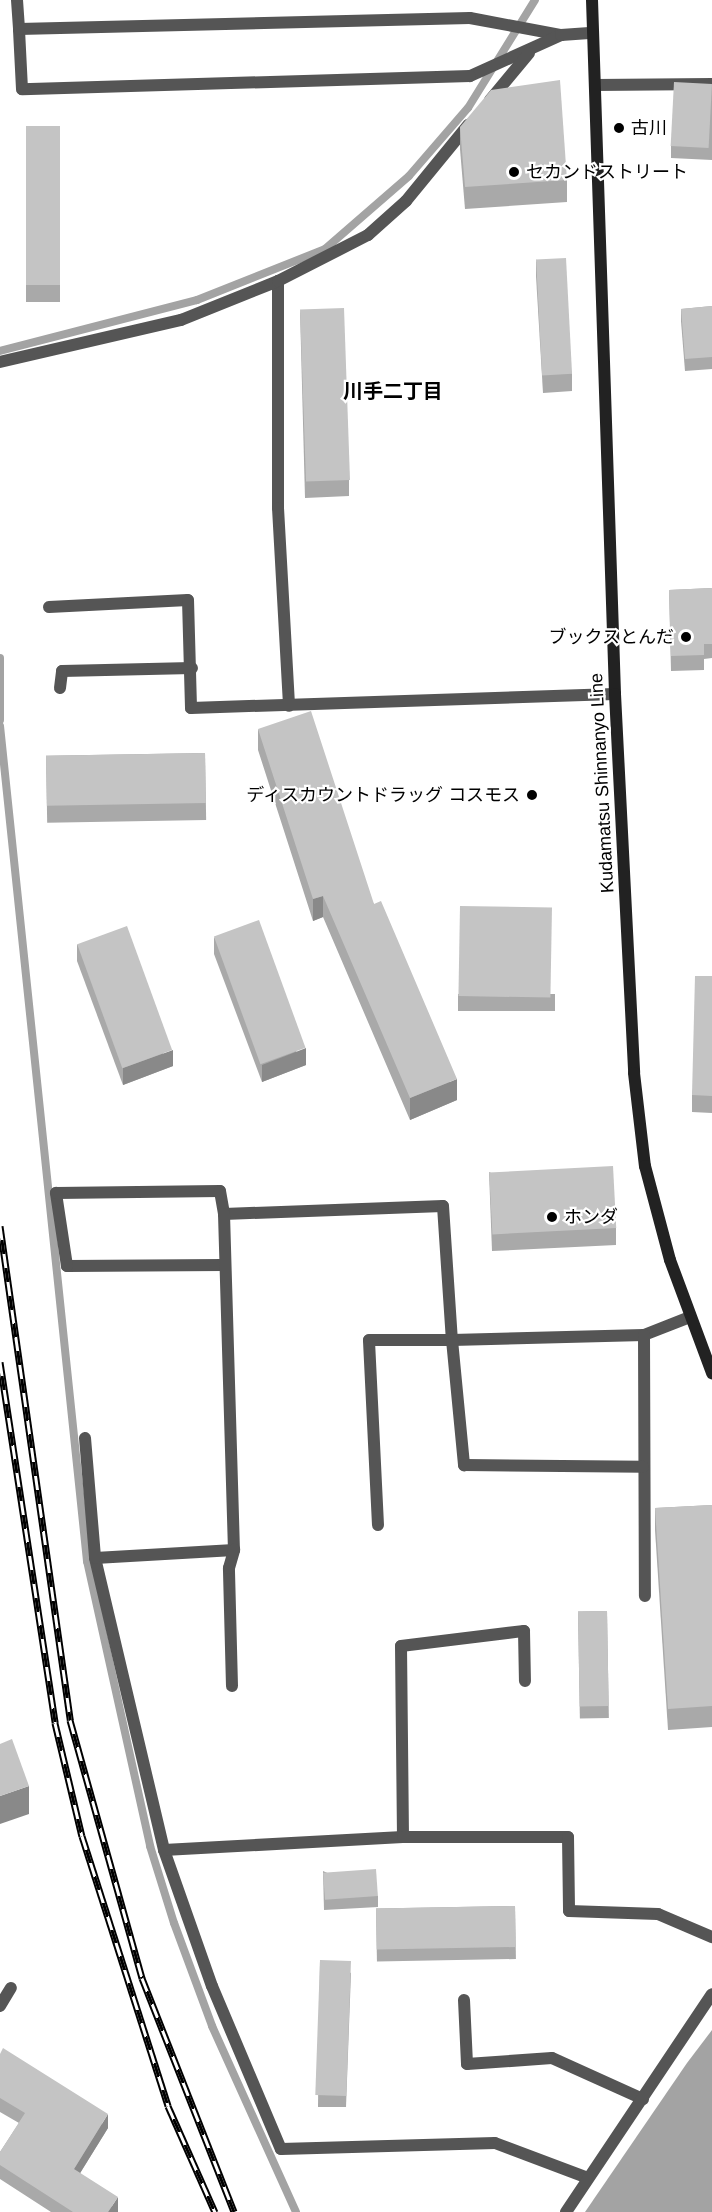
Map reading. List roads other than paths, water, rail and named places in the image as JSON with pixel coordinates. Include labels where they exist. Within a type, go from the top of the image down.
[{"type":"main road","name":"Kudamatsu Shinnanyo Line","points":[[592,0],[615,694],[634,1073],[645,1166],[690,1317],[712,1373]]},
{"type":"street","points":[[17,0],[22,90],[470,76],[529,52],[561,35]]},
{"type":"street","points":[[19,29],[470,18],[561,35],[593,33]]},
{"type":"street","points":[[0,362],[180,320],[278,281],[368,235],[406,201],[529,52]]},
{"type":"street","points":[[595,86],[712,84]]},
{"type":"street","points":[[278,281],[278,508],[290,706]]},
{"type":"street","points":[[49,607],[188,600],[192,668],[191,708],[615,694]]},
{"type":"street","points":[[60,688],[62,671],[192,668]]},
{"type":"street","points":[[223,1265],[67,1266],[56,1193],[220,1191],[224,1214],[223,1265],[234,1550],[229,1568],[232,1686]]},
{"type":"street","points":[[224,1214],[442,1206],[464,1465],[643,1467]]},
{"type":"street","points":[[378,1525],[369,1340],[644,1335],[690,1317]]},
{"type":"street","points":[[644,1335],[645,1596]]},
{"type":"street","points":[[85,1438],[95,1558],[164,1850],[212,1986],[281,2149],[495,2143],[588,2178]]},
{"type":"street","points":[[95,1558],[234,1550]]},
{"type":"street","points":[[403,1837],[401,1646],[524,1631],[525,1681]]},
{"type":"street","points":[[164,1850],[403,1837],[568,1837],[569,1911],[658,1914],[712,1937]]},
{"type":"street","points":[[0,2006],[11,1988]]},
{"type":"street","points":[[566,2212],[712,1994]]},
{"type":"street","points":[[464,2000],[467,2064],[552,2058],[643,2099]]},
{"type":"waterway","points":[[0,351],[197,300],[325,249],[409,176],[468,108],[535,0]]},
{"type":"waterway","points":[[0,658],[0,720]]},
{"type":"waterway","points":[[0,726],[87,1561],[150,1846],[174,1923],[212,2026],[296,2212]]},
{"type":"railway","points":[[0,1226],[70,1720],[142,1978],[234,2212]]},
{"type":"railway","points":[[0,1362],[55,1723],[82,1836],[168,2106],[215,2212]]},
{"type":"place","name":"古川","points":[[619,128]]},
{"type":"place","name":"セカンドストリート","points":[[514,172]]},
{"type":"place","name":"ブックスとんだ","points":[[686,637]]},
{"type":"place","name":"ディスカウントドラッグ コスモス","points":[[532,795]]},
{"type":"place","name":"ホンダ","points":[[552,1217]]},
{"type":"district","name":"川手二丁目","points":[[393,391]]}]
